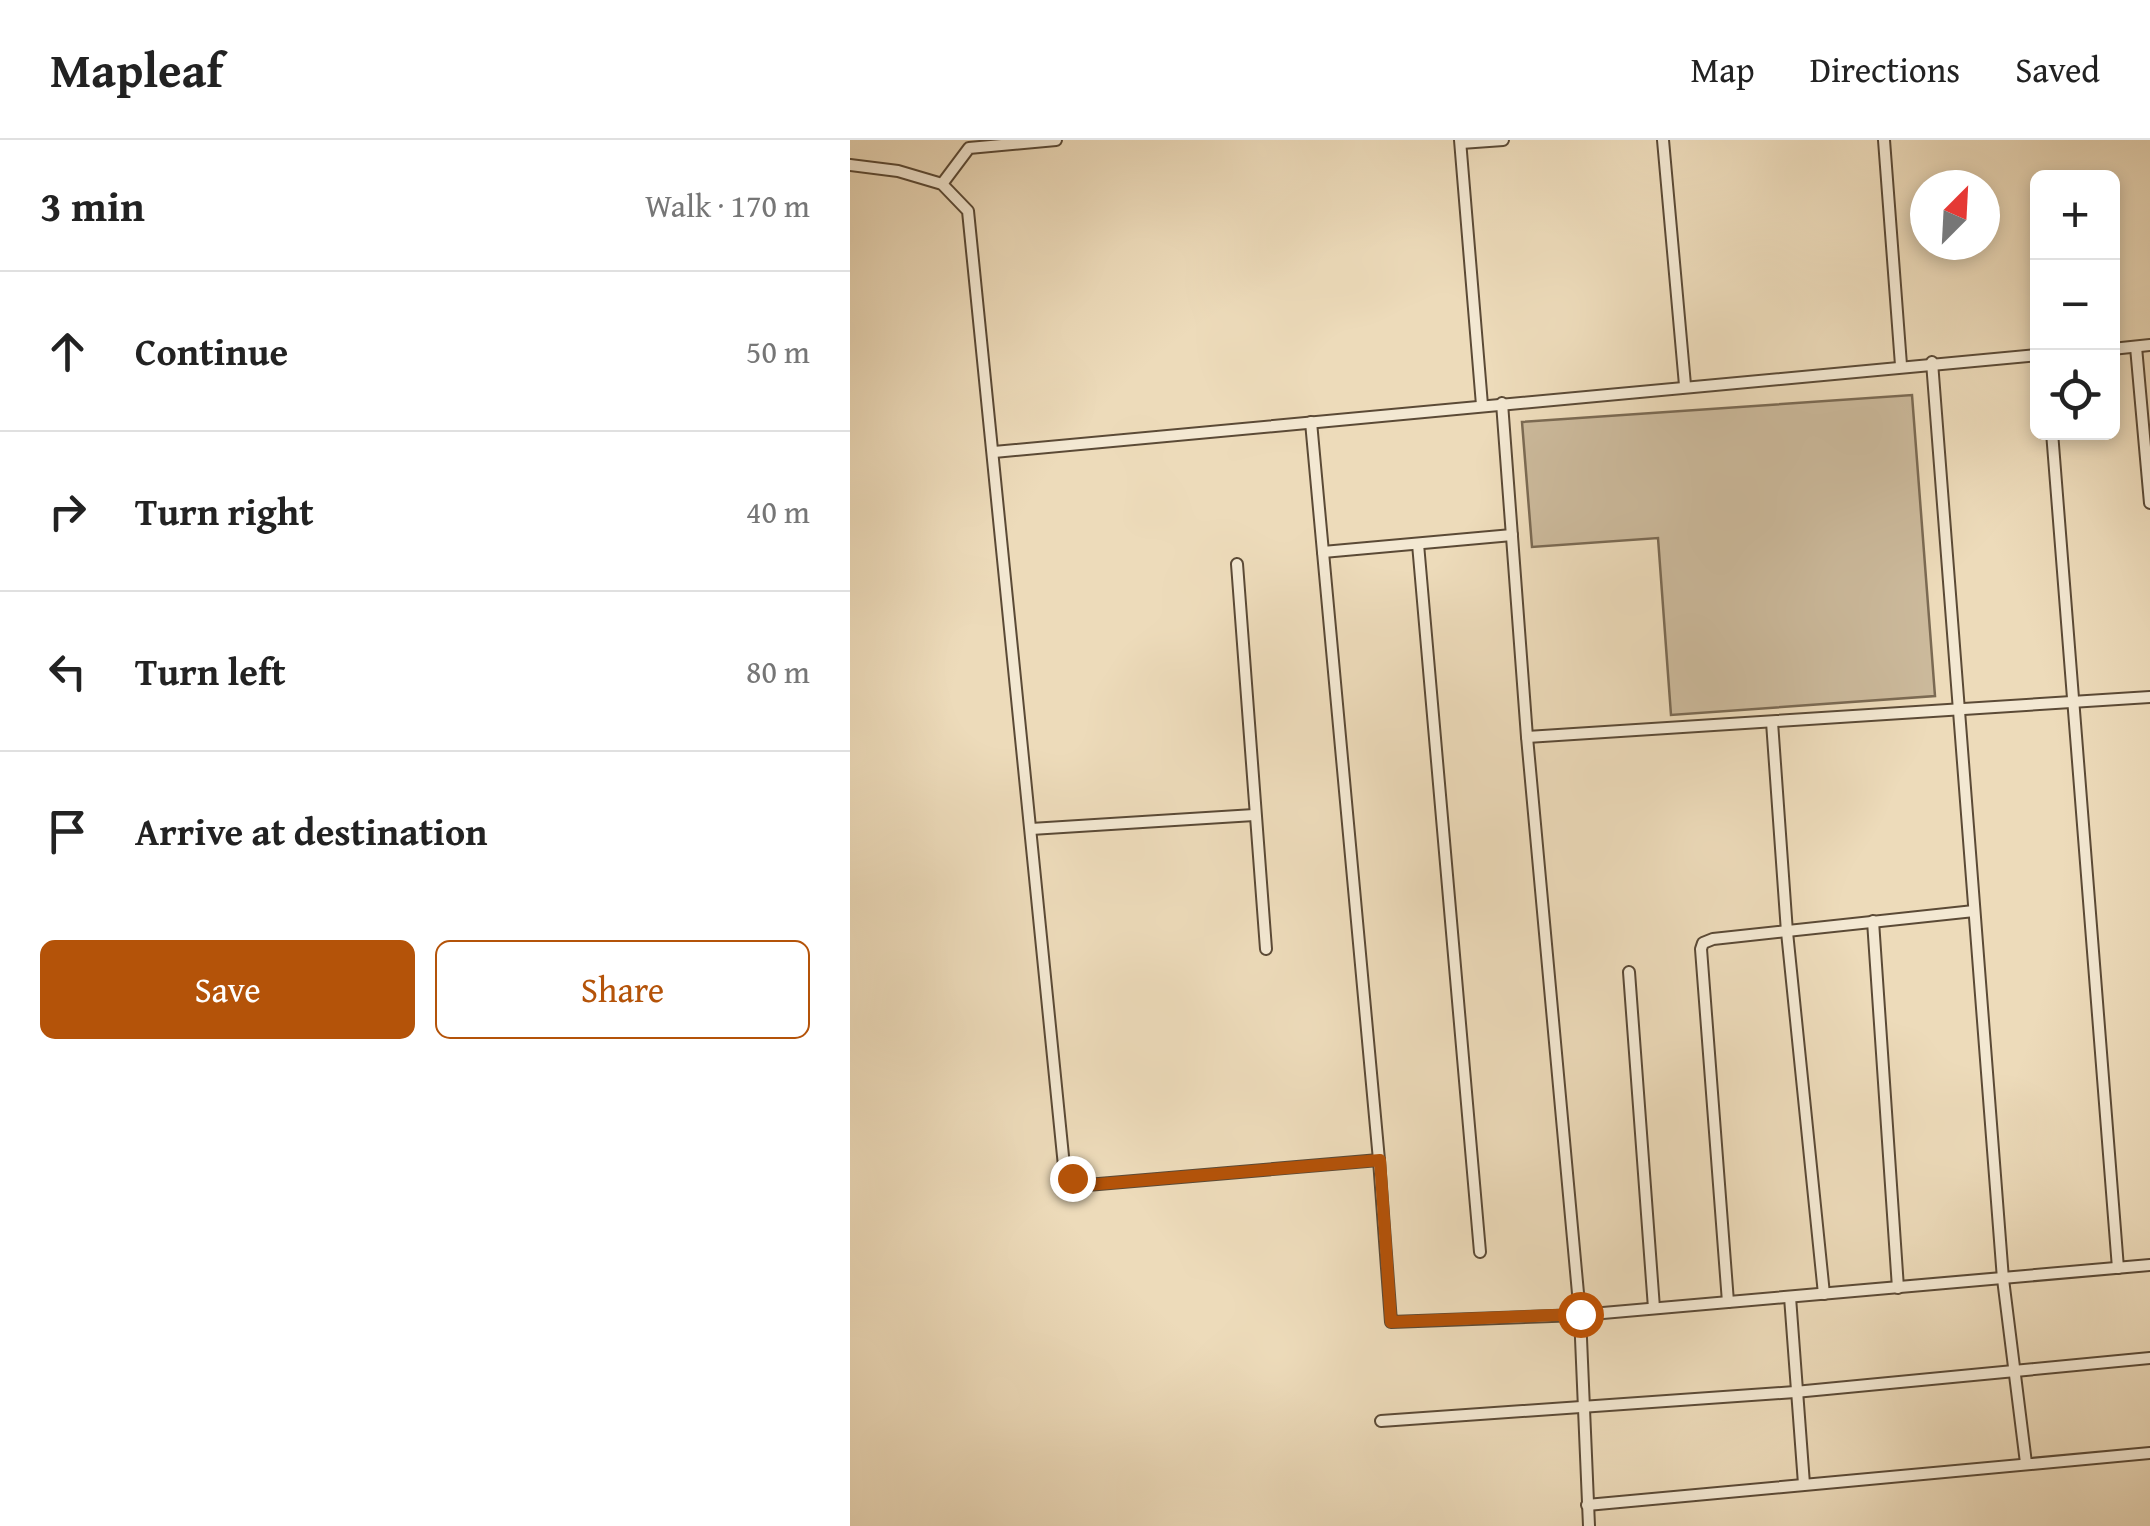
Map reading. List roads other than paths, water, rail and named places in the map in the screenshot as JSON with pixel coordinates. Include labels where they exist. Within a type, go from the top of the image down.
[{"type":"lane","points":[[942,184],[969,148],[1056,140]]},
{"type":"lane","points":[[1482,405],[1460,142],[1503,140]]},
{"type":"lane","points":[[1663,140],[1685,386]]},
{"type":"lane","points":[[1884,140],[1901,365]]},
{"type":"lane","points":[[850,165],[898,171],[942,184],[968,211],[1064,1166],[1072,1178],[1087,1185],[1380,1160]]},
{"type":"lane","points":[[2120,348],[2150,345]]},
{"type":"lane","points":[[2136,347],[2150,503]]},
{"type":"lane","points":[[994,452],[2030,355]]},
{"type":"lane","points":[[1932,362],[2003,1279],[2026,1463]]},
{"type":"lane","points":[[1502,403],[1580,1314],[1589,1526]]},
{"type":"lane","points":[[1312,422],[1380,1160],[1391,1322],[1580,1314],[2150,1265]]},
{"type":"lane","points":[[2053,440],[2118,1268]]},
{"type":"lane","points":[[1323,552],[1512,535]]},
{"type":"lane","points":[[1418,544],[1480,1252]]},
{"type":"lane","points":[[1238,564],[1266,948]]},
{"type":"lane","points":[[1528,737],[2150,697]]},
{"type":"lane","points":[[1772,722],[1787,932],[1824,1294]]},
{"type":"lane","points":[[1031,830],[1254,814]]},
{"type":"lane","points":[[1728,1302],[1700,950],[1703,943],[1974,910]]},
{"type":"lane","points":[[1873,922],[1898,1288]]},
{"type":"lane","points":[[1628,972],[1654,1308]]},
{"type":"lane","points":[[1790,1297],[1804,1484]]},
{"type":"lane","points":[[1380,1421],[1795,1392],[2150,1358]]},
{"type":"lane","points":[[1587,1506],[2150,1453]]}]
